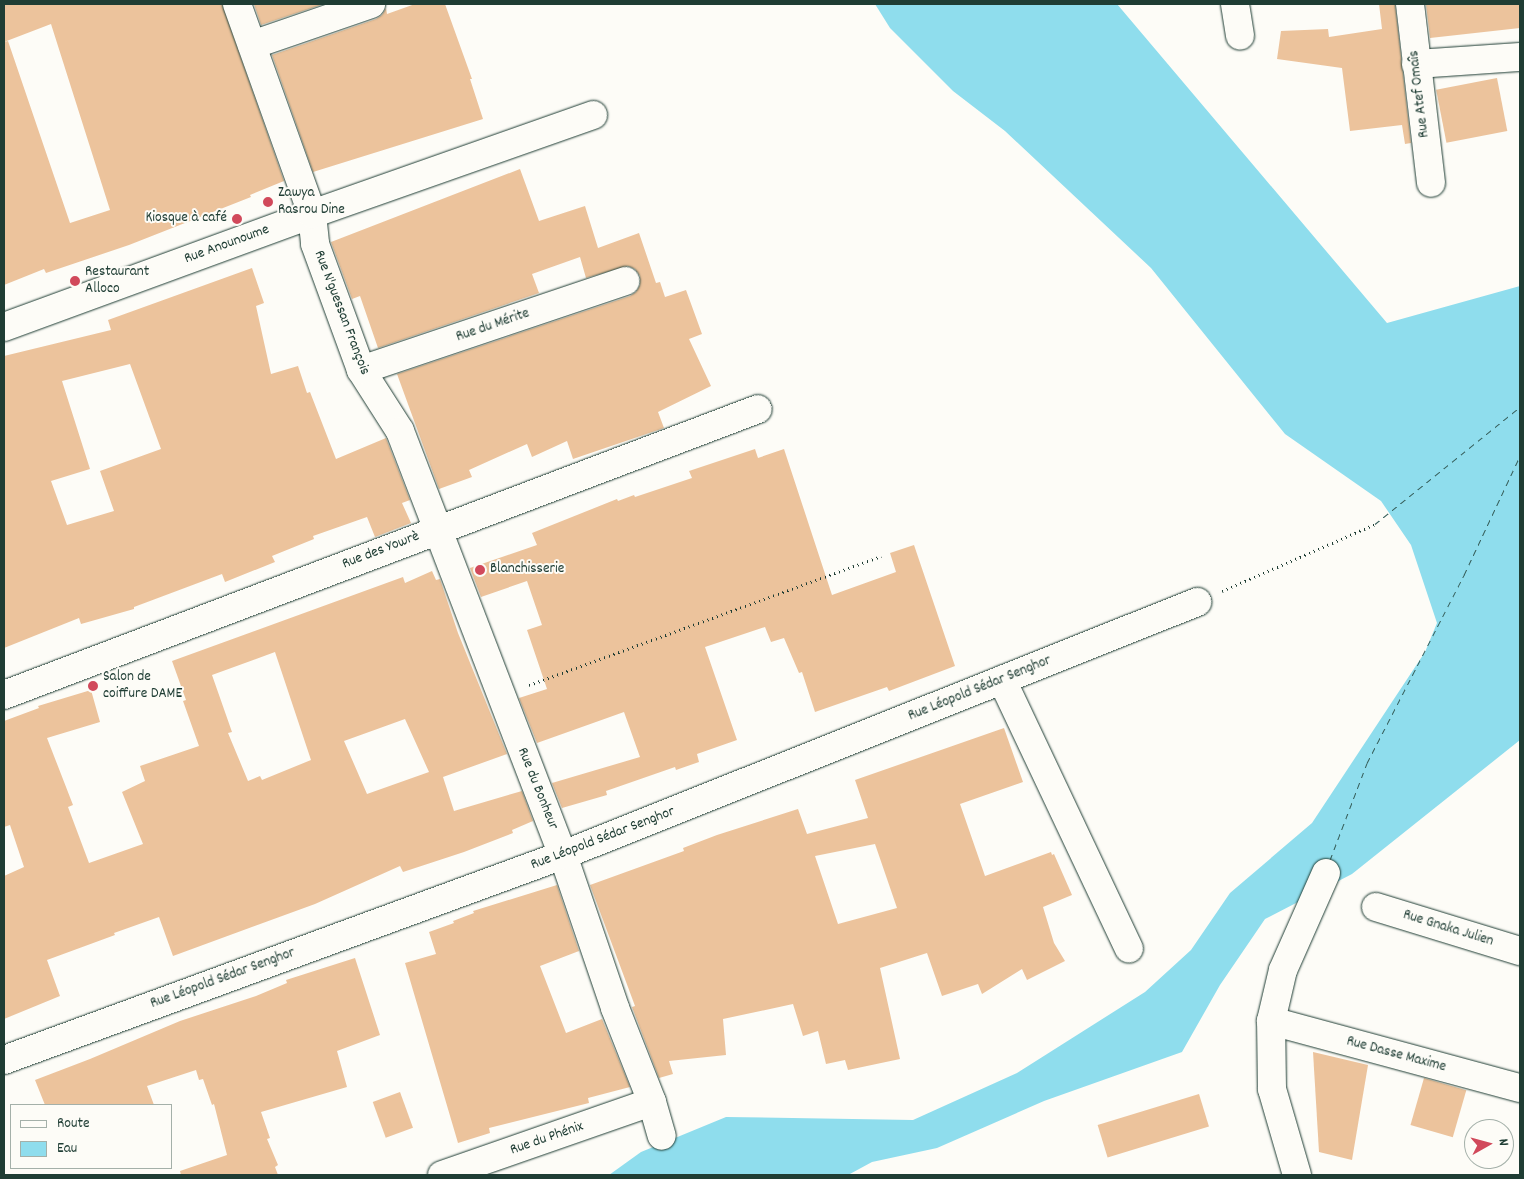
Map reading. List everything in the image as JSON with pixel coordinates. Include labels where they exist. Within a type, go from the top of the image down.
[{"type":"street","name":"Rue N'guessan François","points":[[237,4],[312,214],[315,244],[361,370],[400,431],[436,530]]},
{"type":"street","points":[[252,45],[371,4]]},
{"type":"street","points":[[1236,4],[1240,36]]},
{"type":"street","name":"Rue Atef Omaîs","points":[[1410,4],[1431,184]]},
{"type":"street","points":[[1416,64],[1520,58]]},
{"type":"street","name":"Rue Anounoume","points":[[4,327],[312,214],[594,115]]},
{"type":"street","name":"Rue du Mérite","points":[[361,370],[625,281]]},
{"type":"street","name":"Rue des Yowrè","points":[[4,695],[758,409]]},
{"type":"street","name":"Rue du Bonheur","points":[[436,530],[563,855],[615,1008],[652,1102],[662,1136]]},
{"type":"street","name":"Rue Léopold Sédar Senghor","points":[[4,1060],[563,855],[1197,602]]},
{"type":"street","points":[[1002,680],[1129,949]]},
{"type":"street","points":[[1299,1175],[1272,1089],[1272,1021],[1283,970],[1326,872]]},
{"type":"street","name":"Rue Gnaka Julien","points":[[1376,907],[1520,951]]},
{"type":"street","name":"Rue Dasse Maxime","points":[[1272,1021],[1520,1088]]},
{"type":"street","name":"Rue du Phénix","points":[[442,1175],[652,1102]]},
{"type":"path","points":[[1197,602],[1375,524]]},
{"type":"path","points":[[500,696],[881,556]]},
{"type":"water","points":[[875,4],[1117,4],[1387,323],[1520,286],[1520,740],[1352,874],[1265,919],[1220,985],[1182,1052],[1044,1101],[937,1148],[872,1162],[848,1175],[609,1175],[641,1152],[726,1117],[913,1120],[1017,1073],[1145,992],[1191,950],[1230,893],[1312,823],[1425,652],[1437,623],[1411,545],[1381,501],[1285,434],[1151,268],[1005,131],[953,91],[890,28]]},
{"type":"building","points":[[4,4],[222,4],[284,181],[250,195],[251,197],[129,245],[46,273],[44,269],[4,285]],"holes":[[[51,24],[110,210],[70,223],[8,41],[4,42]]]},
{"type":"building","points":[[254,4],[324,4],[261,25]]},
{"type":"building","points":[[415,4],[445,4],[472,79],[470,79],[483,119],[313,172],[272,55],[376,19],[382,15],[386,8],[387,14]]},
{"type":"building","points":[[1379,4],[1395,4],[1411,143],[1405,144],[1402,125],[1350,131],[1342,68],[1277,59],[1281,31],[1328,29],[1329,37],[1382,29]]},
{"type":"building","points":[[1426,4],[1520,4],[1520,28],[1430,38]]},
{"type":"building","points":[[1497,78],[1507,131],[1446,143],[1436,90]]},
{"type":"building","points":[[520,169],[539,221],[585,206],[598,248],[639,233],[656,283],[660,282],[665,297],[686,290],[702,334],[689,339],[711,386],[658,412],[664,428],[573,459],[567,441],[532,457],[527,444],[469,470],[472,477],[439,489],[397,374],[630,296],[636,292],[640,285],[640,276],[635,269],[628,266],[586,278],[580,257],[532,274],[539,293],[378,348],[360,296],[352,299],[331,242]]},
{"type":"building","points":[[252,268],[264,303],[256,306],[271,374],[298,366],[307,393],[310,392],[336,459],[386,438],[410,500],[402,503],[411,523],[375,537],[367,517],[313,536],[314,539],[272,556],[275,562],[225,582],[222,574],[134,607],[134,609],[81,624],[79,618],[4,648],[4,356],[111,330],[108,320]],"holes":[[[130,364],[161,449],[100,471],[114,511],[67,525],[51,481],[90,469],[62,381]]]},
{"type":"building","points":[[755,449],[758,458],[784,449],[832,595],[896,572],[890,553],[914,545],[955,666],[889,691],[887,687],[815,712],[802,672],[799,673],[784,638],[771,642],[765,627],[705,647],[737,740],[697,754],[699,762],[676,770],[675,767],[606,791],[607,795],[562,808],[552,783],[640,757],[624,712],[537,743],[519,698],[547,689],[527,630],[542,625],[527,581],[481,597],[470,568],[537,545],[532,533],[617,499],[618,501],[634,495],[635,497],[692,478],[689,471]]},
{"type":"building","points":[[432,571],[436,580],[440,579],[458,633],[507,754],[443,777],[454,811],[522,791],[533,821],[512,830],[513,833],[464,852],[403,872],[400,866],[315,904],[173,956],[159,917],[114,933],[115,935],[47,960],[60,996],[4,1019],[4,876],[24,867],[10,825],[4,827],[4,721],[39,708],[38,706],[91,690],[100,722],[47,738],[73,805],[68,807],[89,863],[143,844],[122,792],[145,781],[140,766],[199,746],[183,701],[186,700],[172,661],[403,577],[405,583]],"holes":[[[275,652],[311,760],[262,780],[260,776],[248,781],[228,733],[232,732],[212,675]],[[405,719],[429,772],[367,794],[344,741]]]},
{"type":"building","points":[[1004,728],[1023,782],[960,804],[985,876],[1051,852],[1052,855],[1054,854],[1072,895],[1043,907],[1054,943],[1065,961],[1027,980],[1022,969],[982,994],[978,984],[942,996],[927,953],[880,968],[900,1059],[848,1070],[845,1060],[826,1064],[818,1031],[803,1036],[793,1004],[723,1019],[726,1055],[669,1061],[673,1074],[659,1078],[632,1007],[635,1006],[590,885],[684,851],[683,848],[717,835],[798,809],[807,834],[868,818],[855,780]],"holes":[[[875,844],[897,908],[838,924],[815,856]]]},
{"type":"building","points":[[557,885],[579,951],[540,966],[566,1033],[602,1019],[630,1087],[588,1098],[589,1103],[489,1128],[490,1133],[458,1143],[405,963],[436,954],[429,932],[454,923],[453,921],[474,913],[473,911]]},
{"type":"building","points":[[355,958],[380,1035],[337,1051],[347,1087],[261,1112],[270,1138],[267,1139],[278,1165],[275,1167],[278,1175],[181,1175],[180,1171],[227,1155],[214,1104],[212,1105],[203,1079],[199,1080],[196,1070],[147,1086],[154,1104],[45,1104],[35,1080],[180,1021],[256,996],[287,983],[286,980]]},
{"type":"building","points":[[1313,1052],[1368,1065],[1352,1160],[1319,1152]]},
{"type":"building","points":[[1424,1078],[1466,1090],[1453,1137],[1410,1125]]},
{"type":"building","points":[[400,1092],[413,1128],[386,1138],[373,1102]]},
{"type":"building","points":[[1199,1094],[1209,1127],[1108,1158],[1098,1125]]},
{"type":"ferry route","points":[[1375,524],[1520,407]]},
{"type":"ferry route","points":[[1330,860],[1367,763],[1464,575],[1520,456]]},
{"type":"place","name":"Zawya Rasrou Dine","points":[[268,202]]},
{"type":"place","name":"Kiosque à café","points":[[237,219]]},
{"type":"place","name":"Restaurant Alloco","points":[[75,281]]},
{"type":"place","name":"Blanchisserie","points":[[480,570]]},
{"type":"place","name":"Salon de coiffure DAME","points":[[93,686]]}]
